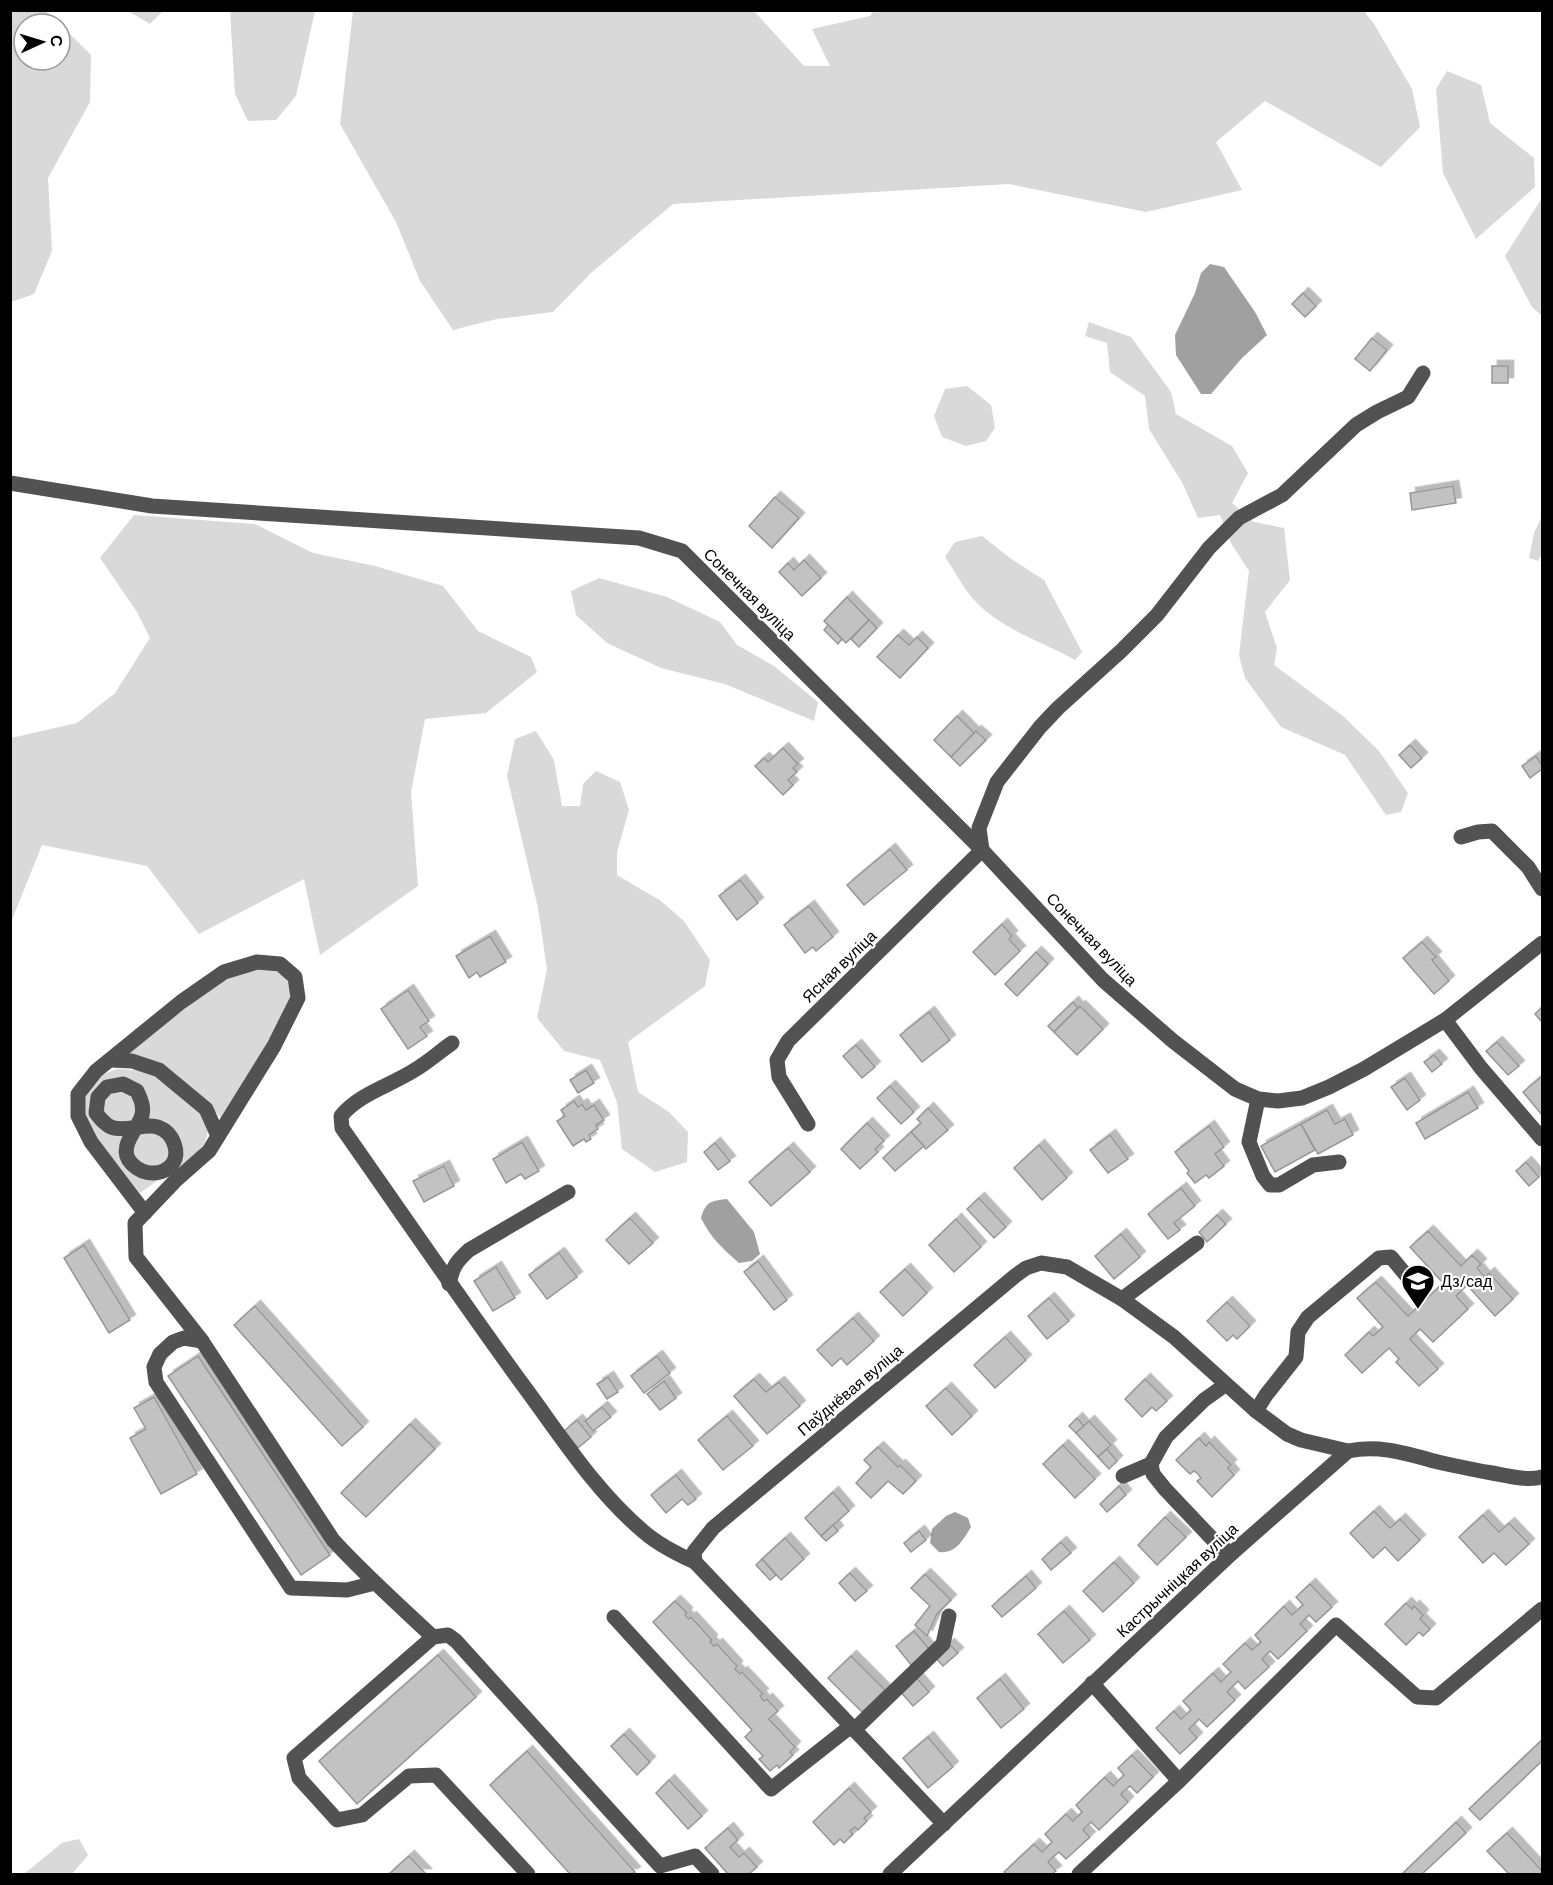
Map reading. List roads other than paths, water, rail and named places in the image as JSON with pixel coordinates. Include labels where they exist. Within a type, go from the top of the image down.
[{"type":"street","points":[[982,850],[979,828],[997,782],[1040,727],[1157,615],[1209,548],[1239,518],[1282,495],[1356,425],[1408,397],[1423,373]]},
{"type":"street","name":"Сонечная вуліца","points":[[10,483],[152,506],[639,538],[682,551],[982,850],[1103,980],[1173,1041],[1235,1089],[1258,1099],[1278,1101],[1302,1098],[1364,1069],[1446,1020],[1542,943]]},
{"type":"street","points":[[1461,837],[1492,831],[1528,867],[1542,889]]},
{"type":"street","name":"Ясная вуліца","points":[[808,1124],[779,1077],[777,1060],[788,1041],[982,850]]},
{"type":"street","points":[[145,1213],[91,1142],[78,1116],[78,1094],[96,1071],[181,1002],[224,972],[257,962],[280,964],[295,977],[298,998],[274,1046],[209,1151],[171,1176],[145,1213],[135,1223],[136,1257],[202,1341],[333,1540],[375,1583],[433,1636]]},
{"type":"street","points":[[1446,1020],[1481,1068],[1542,1139]]},
{"type":"street","points":[[452,1043],[414,1071],[347,1108],[340,1116],[342,1128],[449,1284],[589,1474],[617,1508],[645,1534],[695,1562],[944,1824]]},
{"type":"street","points":[[110,1060],[132,1061],[159,1070],[206,1109],[218,1136]]},
{"type":"street","points":[[1258,1099],[1249,1142],[1263,1176],[1270,1185],[1279,1185],[1313,1165],[1339,1162]]},
{"type":"street","points":[[146,1126],[161,1128],[170,1135],[176,1149],[171,1176],[139,1170],[129,1160],[126,1145],[133,1128],[146,1126]]},
{"type":"street","points":[[449,1284],[452,1268],[469,1250],[567,1192]]},
{"type":"street","points":[[1122,1299],[1197,1243]]},
{"type":"street","points":[[1256,1411],[1296,1358],[1298,1332],[1308,1317],[1379,1258],[1391,1257],[1415,1286]]},
{"type":"street","name":"Паўднёвая вуліца","points":[[695,1562],[694,1551],[713,1528],[1026,1268],[1041,1263],[1067,1267],[1122,1299],[1174,1337],[1225,1385],[1287,1434],[1301,1440],[1348,1451]]},
{"type":"street","points":[[202,1341],[184,1338],[173,1342],[159,1354],[154,1367],[156,1382],[291,1588],[347,1590],[375,1583]]},
{"type":"street","points":[[1123,1476],[1151,1464],[1166,1437],[1204,1400],[1225,1385]]},
{"type":"street","points":[[1348,1451],[1359,1448],[1386,1448],[1442,1463],[1512,1477],[1542,1477]]},
{"type":"street","name":"Кастрычніцкая вуліца","points":[[890,1875],[1232,1553],[1348,1451]]},
{"type":"street","points":[[1151,1464],[1154,1474],[1165,1489],[1219,1546],[1232,1553]]},
{"type":"street","points":[[1079,1875],[1179,1781],[1336,1625],[1417,1697],[1436,1698],[1542,1609]]},
{"type":"street","points":[[614,1617],[771,1789],[853,1728],[943,1644],[949,1616]]},
{"type":"street","points":[[528,1875],[436,1775],[410,1776],[362,1815],[337,1820],[298,1778],[294,1758],[433,1636],[448,1635],[456,1641],[660,1866],[695,1856],[712,1875]]},
{"type":"street","points":[[1092,1683],[1179,1781]]},
{"type":"place","name":"Дз/сад","points":[[1418,1310]]}]
